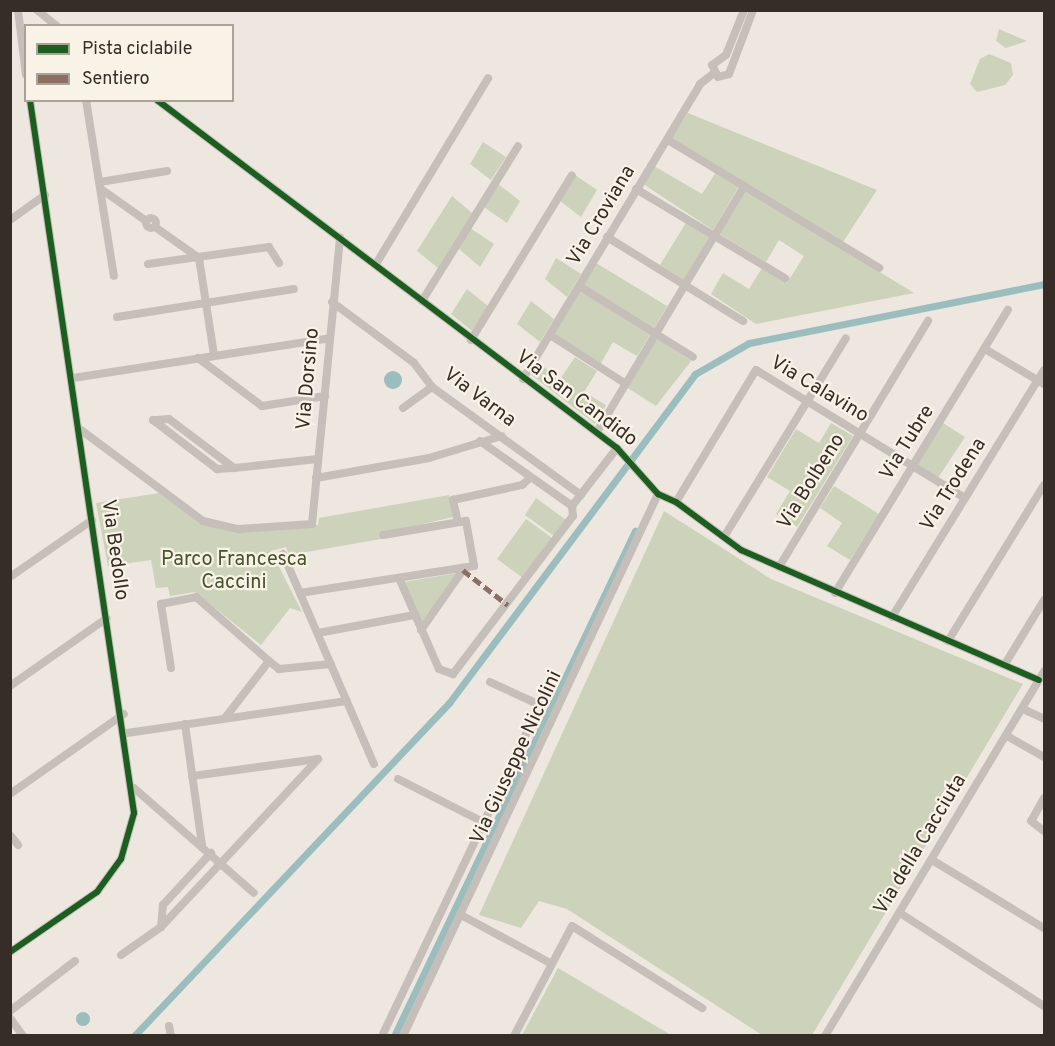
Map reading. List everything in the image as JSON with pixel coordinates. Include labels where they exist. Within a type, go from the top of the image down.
[{"type":"street","points":[[37,10],[54,24]]},
{"type":"street","points":[[743,12],[752,14],[724,78],[713,74],[712,65],[721,59],[743,12]]},
{"type":"street","points":[[15,13],[13,32],[21,44],[24,63]]},
{"type":"street","points":[[721,59],[730,66]]},
{"type":"street","name":"Via Croviana","points":[[523,379],[700,84],[713,74]]},
{"type":"street","points":[[376,264],[488,78]]},
{"type":"street","name":"Via Bedollo","points":[[10,952],[97,892],[110,876],[131,836],[134,788],[30,102]]},
{"type":"street","points":[[86,102],[114,276]]},
{"type":"street","name":"Via San Candido","points":[[160,102],[376,264],[471,340],[617,447],[623,455],[638,466],[658,494]]},
{"type":"street","points":[[668,140],[879,268]]},
{"type":"street","points":[[422,301],[518,146]]},
{"type":"street","points":[[100,185],[167,171]]},
{"type":"street","points":[[471,340],[572,175]]},
{"type":"street","points":[[100,185],[146,221],[148,228],[155,227],[199,258],[214,355]]},
{"type":"street","points":[[597,432],[744,186]]},
{"type":"street","points":[[636,189],[785,278]]},
{"type":"street","points":[[10,220],[45,195]]},
{"type":"street","name":"Via Dorsino","points":[[81,430],[203,521],[239,529],[312,524],[340,237]]},
{"type":"street","points":[[607,237],[743,321]]},
{"type":"street","points":[[148,264],[269,247],[279,262]]},
{"type":"street","points":[[579,286],[693,357]]},
{"type":"street","points":[[117,317],[294,289]]},
{"type":"street","name":"Via Varna","points":[[332,302],[414,363],[432,387],[581,495]]},
{"type":"street","name":"Via Tubre","points":[[835,593],[1008,310]]},
{"type":"street","name":"Via Bolbeno","points":[[779,567],[928,321]]},
{"type":"street","points":[[550,335],[626,384]]},
{"type":"street","points":[[73,378],[330,338]]},
{"type":"street","points":[[724,537],[846,338]]},
{"type":"street","points":[[985,349],[1041,382]]},
{"type":"street","points":[[198,358],[262,406],[325,396]]},
{"type":"street","name":"Via Calavino","points":[[676,502],[756,370],[965,498]]},
{"type":"street","name":"Via Trodena","points":[[892,617],[965,498],[1041,382],[1044,370]]},
{"type":"street","points":[[403,408],[432,387]]},
{"type":"street","points":[[234,468],[169,419],[153,420],[217,469],[234,468],[318,459]]},
{"type":"street","points":[[316,478],[429,458],[502,436]]},
{"type":"street","points":[[480,441],[572,506]]},
{"type":"street","points":[[399,578],[439,669],[447,675],[467,661],[573,516],[572,506],[617,447]]},
{"type":"street","points":[[458,522],[453,500],[522,485],[530,478]]},
{"type":"street","points":[[948,641],[1044,485]]},
{"type":"street","points":[[658,494],[676,502],[724,537],[779,567],[1039,680]]},
{"type":"street","name":"Via Giuseppe Nicolini","points":[[403,1035],[658,494]]},
{"type":"street","points":[[10,577],[92,520]]},
{"type":"street","points":[[300,593],[463,570],[474,566],[466,521],[382,535]]},
{"type":"street","points":[[283,554],[374,764]]},
{"type":"street","points":[[421,630],[463,570]]},
{"type":"street","points":[[171,668],[161,604],[196,597],[279,669],[331,664]]},
{"type":"street","points":[[1005,664],[1044,600]]},
{"type":"street","points":[[318,633],[414,615]]},
{"type":"street","points":[[10,686],[107,618]]},
{"type":"street","points":[[225,718],[269,661]]},
{"type":"street","name":"Via della Cacciuta","points":[[825,1035],[1007,736],[1044,671]]},
{"type":"street","points":[[382,1035],[540,705],[490,681]]},
{"type":"street","points":[[126,733],[347,701]]},
{"type":"street","points":[[1023,709],[1044,719]]},
{"type":"street","points":[[10,794],[124,714]]},
{"type":"street","points":[[184,724],[202,845]]},
{"type":"street","points":[[1007,736],[1044,757]]},
{"type":"street","points":[[121,955],[161,927],[318,759],[192,776]]},
{"type":"street","points":[[398,779],[485,823]]},
{"type":"street","points":[[134,788],[255,893]]},
{"type":"street","points":[[1044,798],[1031,821],[1044,831]]},
{"type":"street","points":[[10,835],[18,845]]},
{"type":"street","points":[[161,927],[163,905],[211,853]]},
{"type":"street","points":[[932,860],[1044,928]]},
{"type":"street","points":[[900,913],[1044,1006]]},
{"type":"street","points":[[461,915],[552,964]]},
{"type":"street","points":[[514,1035],[572,926],[702,1008]]},
{"type":"street","points":[[10,1011],[75,961]]},
{"type":"street","points":[[10,1018],[23,1035]]},
{"type":"street","points":[[169,1026],[171,1035]]},
{"type":"green space","points":[[999,29],[1027,41],[1006,48],[996,41]]},
{"type":"green space","points":[[989,54],[1011,63],[1013,75],[1005,85],[977,92],[970,84],[980,59]]},
{"type":"green space","points":[[688,113],[877,190],[843,242],[672,138]]},
{"type":"green space","points":[[483,142],[506,157],[491,180],[470,164]]},
{"type":"green space","points":[[654,166],[702,194],[716,172],[739,186],[713,230],[643,184]]},
{"type":"green space","points":[[575,175],[597,190],[581,217],[560,201]]},
{"type":"green space","points":[[498,184],[520,201],[507,223],[484,207]]},
{"type":"green space","points":[[744,189],[914,293],[756,324],[711,294],[723,273],[749,289],[762,268],[787,283],[804,256],[779,240],[766,262],[718,233]]},
{"type":"green space","points":[[452,196],[472,213],[438,268],[417,251]]},
{"type":"green space","points":[[687,221],[710,235],[684,280],[660,265]]},
{"type":"green space","points":[[470,228],[494,244],[480,267],[458,248]]},
{"type":"green space","points":[[556,258],[581,274],[567,297],[545,279]]},
{"type":"green space","points":[[596,263],[667,306],[654,329],[583,286]]},
{"type":"green space","points":[[467,289],[488,306],[472,331],[451,314]]},
{"type":"green space","points":[[579,290],[650,335],[637,356],[613,342],[600,365],[553,334]]},
{"type":"green space","points":[[531,301],[554,319],[540,342],[517,324]]},
{"type":"green space","points":[[657,339],[691,361],[656,406],[626,387]]},
{"type":"green space","points":[[575,357],[597,371],[584,392],[606,405],[595,424],[530,374],[537,363],[561,378]]},
{"type":"green space","points":[[831,423],[853,436],[797,527],[776,514],[790,491],[767,477],[796,429],[819,443]]},
{"type":"green space","points":[[943,423],[965,437],[938,478],[917,464]]},
{"type":"green space","points":[[834,486],[879,514],[850,560],[827,546],[842,523],[820,508]]},
{"type":"green space","name":"Parco Francesca Caccini","points":[[159,493],[202,523],[262,530],[318,525],[319,518],[449,495],[453,517],[380,534],[381,539],[289,555],[286,547],[271,551],[302,612],[290,608],[261,645],[195,592],[170,596],[168,587],[156,588],[151,560],[108,566],[96,503]]},
{"type":"green space","points":[[536,498],[566,520],[554,536],[525,515]]},
{"type":"green space","points":[[664,511],[771,579],[1023,684],[812,1035],[762,1035],[567,909],[539,901],[521,928],[479,915]]},
{"type":"green space","points":[[526,519],[552,538],[523,578],[497,559]]},
{"type":"green space","points":[[457,573],[421,623],[404,582]]},
{"type":"green space","points":[[558,968],[671,1035],[522,1035]]},
{"type":"water","points":[[393,371],[399,374],[402,380],[399,386],[393,389],[387,386],[384,380],[387,374]]},
{"type":"water","points":[[83,1012],[88,1014],[90,1019],[88,1024],[83,1026],[78,1024],[76,1019],[78,1014]]},
{"type":"waterway","points":[[134,1036],[449,703],[695,374],[749,343],[1044,284]]},
{"type":"waterway","points":[[394,1036],[635,531]]},
{"type":"marked path","points":[[463,570],[508,605]]},
{"type":"cycle path","points":[[10,952],[97,892],[121,859],[134,813],[30,102]]},
{"type":"cycle path","points":[[160,102],[617,448],[658,494],[676,502],[741,550],[1039,680]]}]
